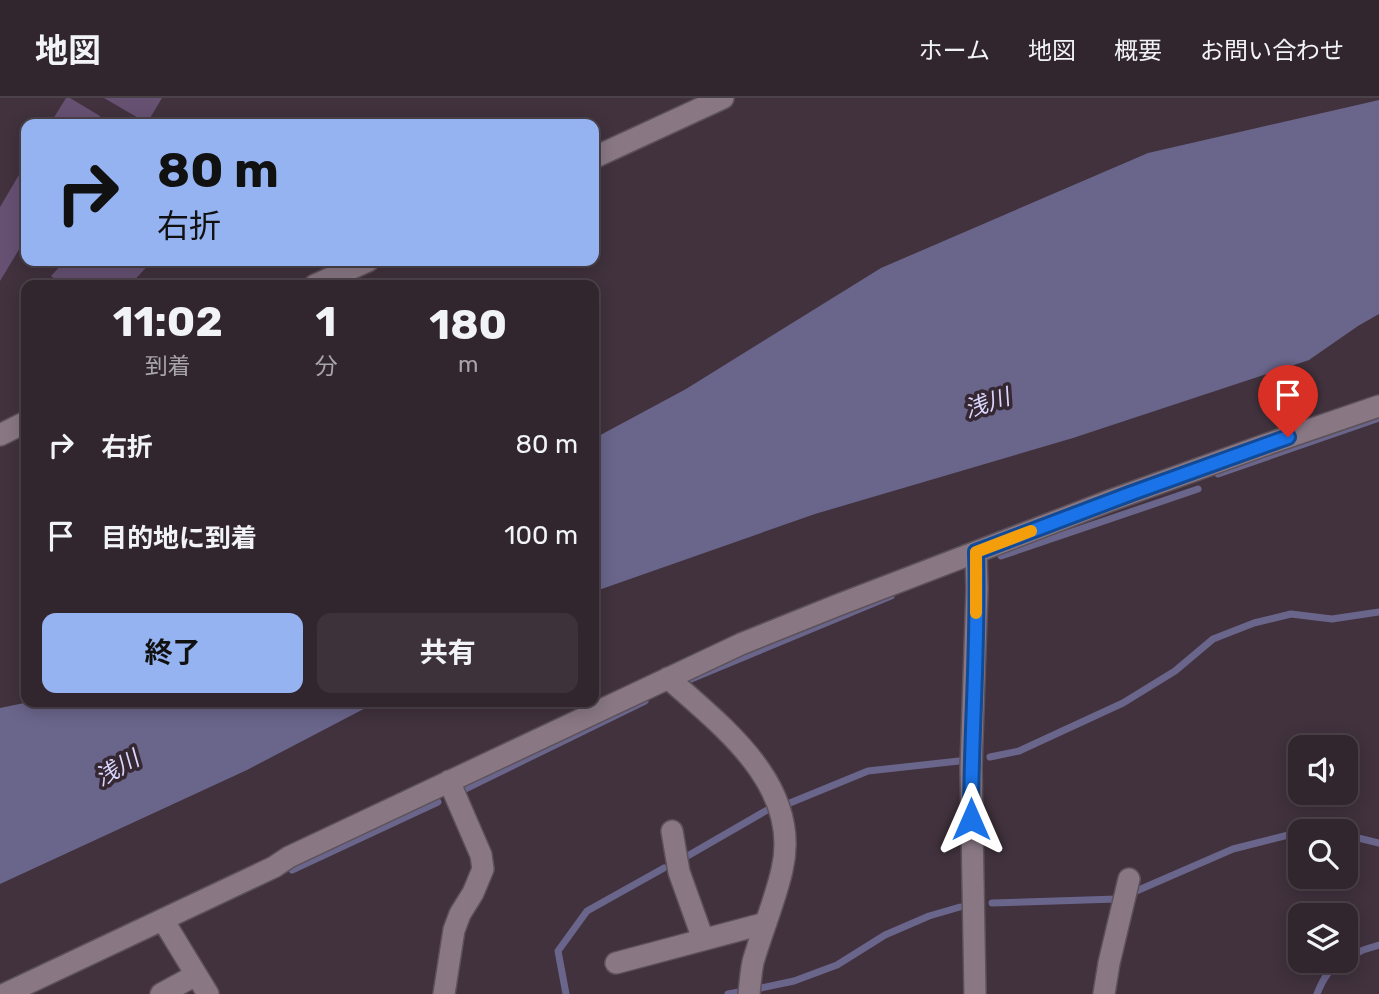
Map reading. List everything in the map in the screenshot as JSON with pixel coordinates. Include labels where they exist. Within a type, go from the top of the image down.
[{"type":"street","points":[[599,155],[723,98]]},
{"type":"street","points":[[326,280],[357,266]]},
{"type":"street","points":[[5,994],[741,644],[1200,468],[1379,406]]},
{"type":"street","points":[[0,435],[21,424]]},
{"type":"street","points":[[975,994],[971,768],[976,552]]},
{"type":"street","points":[[668,678],[718,722],[751,759],[766,779],[782,812],[785,856],[752,965],[749,994]]},
{"type":"street","points":[[444,994],[454,930],[483,869],[481,855],[449,781]]},
{"type":"street","points":[[672,831],[679,872],[703,939]]},
{"type":"street","points":[[1104,994],[1108,963],[1129,879]]},
{"type":"street","points":[[163,920],[208,994]]},
{"type":"street","points":[[616,963],[766,923]]},
{"type":"street","points":[[161,994],[196,975]]},
{"type":"water","name":"浅川","points":[[1379,100],[1379,314],[1309,360],[1073,438],[815,514],[599,590],[599,436],[686,389],[881,268],[1148,153]]},
{"type":"water","name":"浅川","points":[[21,704],[21,707],[367,707],[247,770],[0,884],[0,708]]},
{"type":"building","points":[[66,98],[100,116],[98,119],[53,119]]},
{"type":"building","points":[[104,98],[162,98],[149,119],[140,119]]},
{"type":"building","points":[[21,171],[21,246],[0,281],[0,207]]},
{"type":"building","points":[[60,266],[147,266],[135,280],[56,280],[51,276]]},
{"type":"waterway","points":[[1218,474],[1379,418]]},
{"type":"waterway","points":[[1001,556],[1198,489]]},
{"type":"waterway","points":[[691,679],[891,596]]},
{"type":"waterway","points":[[990,757],[1019,751],[1123,703],[1175,671],[1213,639],[1254,623],[1291,614],[1332,619],[1379,612]]},
{"type":"waterway","points":[[463,790],[645,701]]},
{"type":"waterway","points":[[785,805],[868,771],[959,761]]},
{"type":"waterway","points":[[292,870],[438,802]]},
{"type":"waterway","points":[[684,858],[769,809]]},
{"type":"waterway","points":[[1134,892],[1233,849],[1288,835]]},
{"type":"waterway","points":[[1358,838],[1379,843]]},
{"type":"waterway","points":[[566,994],[558,951],[587,911],[664,868]]},
{"type":"waterway","points":[[992,903],[1117,899]]},
{"type":"waterway","points":[[756,989],[794,981],[837,965],[885,935],[929,916],[960,907]]},
{"type":"waterway","points":[[1358,953],[1379,945]]},
{"type":"waterway","points":[[1317,994],[1329,973]]},
{"type":"waterway","points":[[728,994],[739,992]]},
{"type":"slow traffic","points":[[976,613],[976,552],[1031,531]]},
{"type":"route","points":[[971,819],[976,552],[1288,437]]}]
